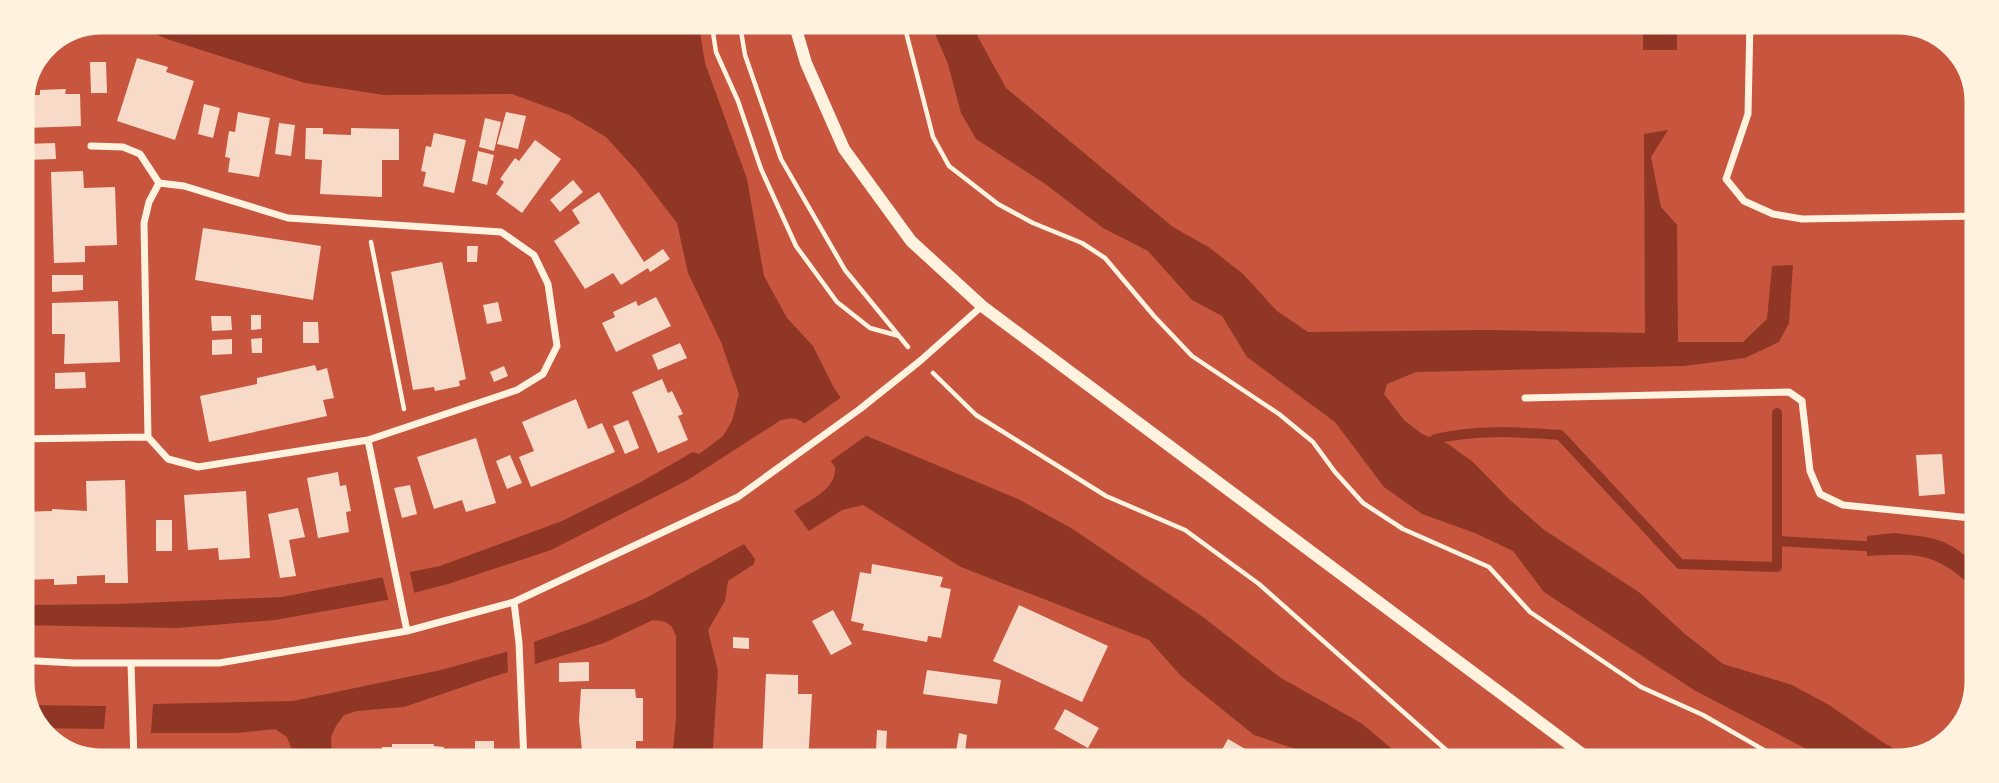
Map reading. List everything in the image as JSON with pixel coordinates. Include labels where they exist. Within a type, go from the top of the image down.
[{"type":"street","points":[[796,30],[806,63],[844,149],[911,241],[982,306],[1581,753]]},
{"type":"street","points":[[1750,30],[1748,114],[1726,179],[1744,201],[1773,214],[1802,219],[1969,216]]},
{"type":"street","points":[[91,146],[122,147],[140,154],[159,183],[184,186],[288,218],[501,232],[534,255],[548,285],[557,346],[543,374],[517,390],[368,440],[198,467],[168,459],[148,437],[144,223],[149,202],[159,183]]},
{"type":"street","points":[[30,660],[219,663],[407,631],[514,602],[737,497],[808,444],[860,410],[982,306]]},
{"type":"street","points":[[1525,398],[1789,393],[1802,401],[1810,471],[1820,494],[1843,505],[1969,518]]},
{"type":"street","points":[[30,439],[148,437]]},
{"type":"street","points":[[368,440],[407,631]]},
{"type":"street","points":[[514,602],[519,643],[524,753]]},
{"type":"street","points":[[131,663],[134,753]]},
{"type":"path","points":[[713,30],[716,52],[738,101],[761,169],[796,246],[837,302],[870,328],[900,337]]},
{"type":"path","points":[[741,30],[745,55],[781,159],[845,270],[920,361],[976,415],[1106,496],[1185,530],[1259,584],[1450,753]]},
{"type":"path","points":[[905,30],[933,137],[949,166],[998,204],[1033,223],[1082,243],[1105,258],[1192,356],[1279,414],[1313,442],[1363,503],[1403,529],[1489,567],[1530,612],[1641,687],[1703,715],[1769,753]]},
{"type":"path","points":[[368,224],[407,427]]},
{"type":"shaded area","points":[[146,30],[700,30],[705,63],[747,179],[764,276],[787,318],[813,346],[834,388],[867,436],[1018,499],[1071,528],[1203,617],[1281,678],[1361,723],[1397,753],[1307,753],[1254,735],[1181,676],[1149,640],[961,567],[863,505],[842,510],[809,531],[794,511],[827,488],[832,482],[835,467],[804,423],[793,419],[781,420],[686,481],[551,550],[448,584],[387,600],[275,620],[177,628],[30,625],[30,605],[282,597],[440,566],[562,521],[639,483],[693,452],[699,454],[723,436],[732,421],[739,394],[721,342],[688,273],[677,223],[637,171],[606,137],[569,115],[512,94],[384,95],[305,83]]},
{"type":"shaded area","points":[[933,30],[976,30],[1006,88],[1173,227],[1210,248],[1243,274],[1277,311],[1308,332],[1487,330],[1645,333],[1644,134],[1668,130],[1651,157],[1661,207],[1677,225],[1678,342],[1743,342],[1767,319],[1772,266],[1793,265],[1789,323],[1779,342],[1745,358],[1684,366],[1416,372],[1387,384],[1384,394],[1404,420],[1422,434],[1448,444],[1473,462],[1543,529],[1640,593],[1723,664],[1792,685],[1829,705],[1902,753],[1814,753],[1694,690],[1544,592],[1513,551],[1475,533],[1422,514],[1384,487],[1335,422],[1247,357],[1222,316],[1192,300],[1148,251],[1103,228],[1044,183],[976,139],[961,113],[948,64]]},
{"type":"shaded area","points":[[1643,30],[1677,30],[1677,50],[1643,50]]},
{"type":"shaded area","points":[[1894,533],[1931,538],[1948,544],[1969,560],[1969,584],[1951,570],[1928,558],[1902,555],[1867,556],[1867,536]]},
{"type":"shaded area","points":[[744,544],[755,559],[754,564],[728,581],[725,601],[708,630],[718,671],[713,753],[673,753],[676,718],[676,636],[666,622],[653,620],[604,643],[404,707],[357,711],[344,715],[331,737],[332,753],[293,753],[287,737],[275,729],[237,733],[151,733],[153,704],[293,701],[441,670],[502,653],[587,623],[646,598]]},
{"type":"shaded area","points":[[34,705],[106,706],[104,729],[48,728]]},
{"type":"pier","points":[[843,396],[870,433],[828,463],[801,426]]},
{"type":"pier","points":[[409,569],[415,595],[389,602],[382,575]]},
{"type":"pier","points":[[534,639],[535,667],[508,675],[507,648]]},
{"type":"building","points":[[137,58],[168,67],[166,72],[194,81],[175,140],[117,121]]},
{"type":"building","points":[[90,62],[106,62],[107,93],[91,93]]},
{"type":"building","points":[[66,89],[65,94],[80,94],[81,126],[30,128],[30,95],[40,95],[40,90]]},
{"type":"building","points":[[204,104],[220,108],[213,138],[198,134]]},
{"type":"building","points":[[238,112],[270,118],[259,177],[228,172],[230,158],[225,157],[229,131],[235,132]]},
{"type":"building","points":[[506,112],[526,116],[518,149],[497,144]]},
{"type":"building","points":[[485,118],[501,122],[494,151],[479,147]]},
{"type":"building","points":[[279,123],[295,125],[291,156],[275,154]]},
{"type":"building","points":[[306,128],[323,128],[323,134],[351,135],[351,128],[399,129],[399,160],[382,160],[382,197],[320,194],[322,160],[305,159]]},
{"type":"building","points":[[434,133],[466,140],[454,193],[423,186],[426,172],[421,171],[426,146],[431,147]]},
{"type":"building","points":[[535,140],[561,159],[522,213],[496,194],[504,182],[500,179],[515,158],[519,161]]},
{"type":"building","points":[[55,143],[56,159],[30,160],[30,144]]},
{"type":"building","points":[[478,151],[494,155],[487,185],[472,181]]},
{"type":"building","points":[[83,171],[84,188],[115,187],[117,245],[85,246],[85,262],[54,263],[51,172]]},
{"type":"building","points":[[573,180],[583,192],[560,212],[550,200]]},
{"type":"building","points":[[599,192],[644,262],[663,249],[670,259],[650,272],[648,268],[621,285],[613,273],[585,289],[554,241],[580,223],[572,210]]},
{"type":"building","points":[[203,228],[321,246],[313,300],[195,280]]},
{"type":"building","points":[[467,246],[478,246],[477,262],[467,262]]},
{"type":"building","points":[[442,262],[466,379],[459,381],[460,386],[435,391],[434,387],[413,390],[391,272]]},
{"type":"building","points":[[52,275],[83,275],[83,290],[52,292]]},
{"type":"building","points":[[656,297],[671,326],[616,352],[602,323],[615,317],[613,312],[636,301],[638,306]]},
{"type":"building","points":[[118,301],[120,362],[64,364],[65,334],[52,334],[52,303]]},
{"type":"building","points":[[498,302],[502,321],[487,324],[483,305]]},
{"type":"building","points":[[251,315],[261,315],[261,329],[251,330]]},
{"type":"building","points":[[211,316],[231,316],[232,330],[212,331]]},
{"type":"building","points":[[303,322],[318,322],[319,343],[303,343]]},
{"type":"building","points":[[262,338],[262,353],[252,353],[251,339]]},
{"type":"building","points":[[232,339],[232,354],[212,355],[212,340]]},
{"type":"building","points":[[680,343],[687,358],[658,370],[652,355]]},
{"type":"building","points":[[315,365],[317,371],[327,368],[334,398],[323,400],[327,416],[209,442],[200,396],[257,384],[257,378]]},
{"type":"building","points":[[504,366],[508,376],[494,382],[490,372]]},
{"type":"building","points":[[85,372],[86,388],[55,389],[55,373]]},
{"type":"building","points":[[662,379],[668,393],[672,391],[683,414],[678,416],[688,440],[658,453],[632,392]]},
{"type":"building","points":[[576,399],[588,429],[602,423],[615,452],[531,487],[519,457],[534,451],[522,422]]},
{"type":"building","points":[[628,420],[639,448],[625,454],[613,426]]},
{"type":"building","points":[[476,438],[496,503],[466,512],[462,500],[434,509],[417,457]]},
{"type":"building","points":[[1942,454],[1945,494],[1919,496],[1916,455]]},
{"type":"building","points":[[510,455],[522,483],[507,489],[496,461]]},
{"type":"building","points":[[338,472],[340,486],[346,485],[351,511],[346,512],[349,532],[318,538],[307,478]]},
{"type":"building","points":[[125,480],[128,583],[105,583],[105,575],[77,576],[77,584],[54,585],[54,579],[30,580],[30,512],[52,509],[87,511],[86,481]]},
{"type":"building","points":[[410,485],[417,514],[402,518],[394,488]]},
{"type":"building","points":[[246,491],[250,558],[219,560],[218,548],[188,550],[184,495]]},
{"type":"building","points":[[298,508],[305,537],[289,540],[296,576],[280,578],[268,514]]},
{"type":"building","points":[[156,520],[172,520],[172,551],[156,551]]},
{"type":"building","points":[[872,564],[943,577],[940,587],[951,589],[941,638],[928,636],[927,642],[862,630],[864,624],[851,621],[860,572],[871,574]]},
{"type":"building","points":[[1019,605],[1108,646],[1082,702],[993,661]]},
{"type":"building","points":[[833,610],[852,644],[831,655],[812,621]]},
{"type":"building","points":[[733,637],[749,638],[749,649],[733,648]]},
{"type":"building","points":[[589,662],[589,681],[559,682],[559,663]]},
{"type":"building","points":[[927,670],[1001,680],[997,704],[923,694]]},
{"type":"building","points":[[766,674],[798,675],[798,694],[812,694],[809,753],[762,753]]},
{"type":"building","points":[[581,689],[635,689],[636,698],[643,698],[643,741],[636,741],[636,750],[582,751],[579,720]]},
{"type":"building","points":[[1065,709],[1099,728],[1088,748],[1054,729]]},
{"type":"building","points":[[877,730],[887,731],[886,750],[876,750]]},
{"type":"building","points":[[959,733],[967,735],[965,752],[956,751]]},
{"type":"building","points":[[1228,739],[1252,753],[1220,753]]},
{"type":"building","points":[[475,741],[494,741],[494,753],[475,753]]},
{"type":"building","points":[[392,744],[434,744],[444,747],[444,753],[382,753],[382,747],[392,747]]},
{"type":"building","points":[[257,750],[272,750],[272,753],[257,753]]},
{"type":"waterway","points":[[1435,439],[1513,432],[1560,435],[1680,564],[1777,567],[1777,413]]},
{"type":"waterway","points":[[1778,541],[1880,547]]}]
